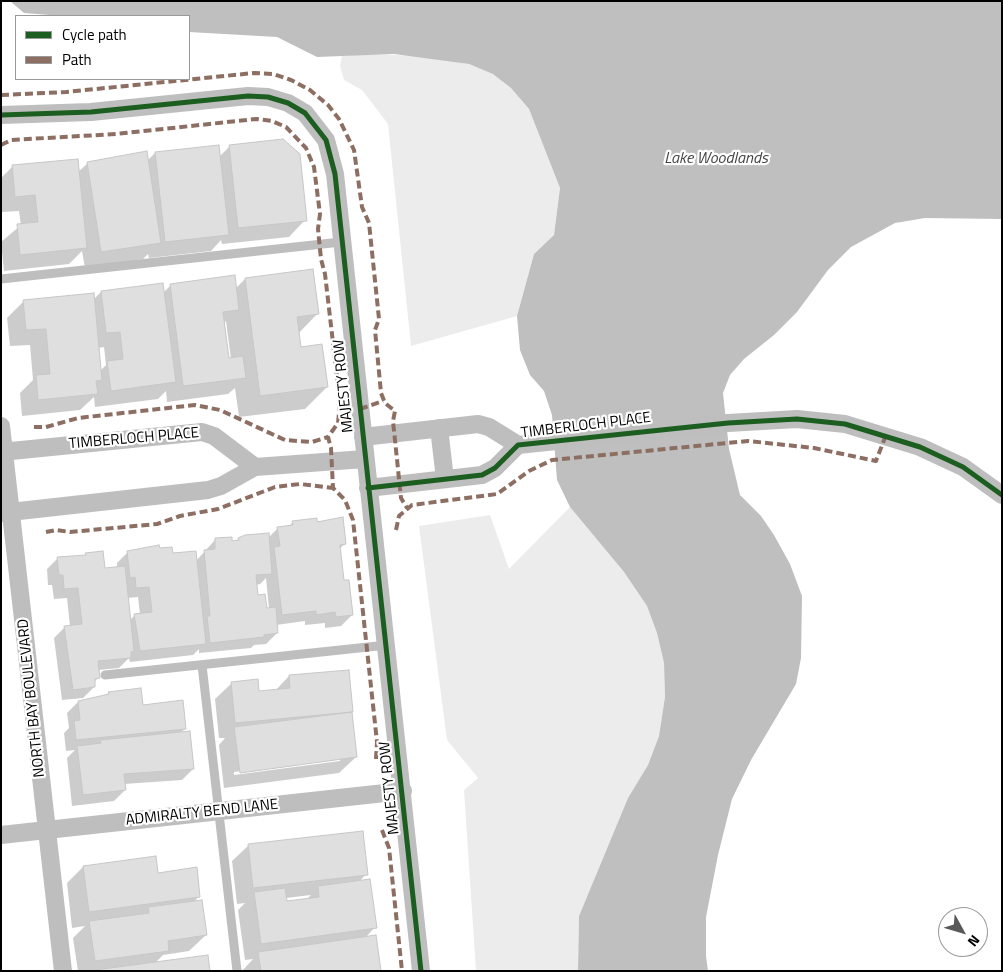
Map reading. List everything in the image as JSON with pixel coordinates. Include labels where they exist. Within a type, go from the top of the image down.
[{"type":"street","name":"MAJESTY ROW","points":[[1,115],[91,112],[248,96],[268,97],[288,103],[305,113],[326,140],[332,158],[403,791],[421,971]]},
{"type":"street","name":"TIMBERLOCH PLACE","points":[[368,488],[488,472],[518,445],[728,423],[796,419],[845,424],[920,447],[963,467],[1000,491]]},
{"type":"street","name":"TIMBERLOCH PLACE","points":[[363,437],[484,425],[518,445]]},
{"type":"street","name":"NORTH BAY BOULEVARD","points":[[1,426],[6,513],[47,830],[62,971]]},
{"type":"street","points":[[440,428],[445,479]]},
{"type":"street","name":"TIMBERLOCH PLACE","points":[[3,452],[202,432],[214,436],[255,467]]},
{"type":"street","points":[[6,513],[208,490],[255,467],[365,459]]},
{"type":"street","name":"ADMIRALTY BEND LANE","points":[[1,835],[403,791]]},
{"type":"lane","points":[[1,279],[341,242]]},
{"type":"lane","points":[[105,675],[386,645]]},
{"type":"lane","points":[[202,665],[237,971]]},
{"type":"shaded area","points":[[368,54],[421,56],[469,64],[493,73],[511,88],[529,109],[560,188],[554,235],[534,254],[517,316],[411,346],[388,124],[362,90],[344,80],[340,66],[342,56]]},
{"type":"shaded area","points":[[570,507],[624,572],[647,606],[657,633],[664,663],[665,697],[659,736],[648,765],[628,798],[579,916],[578,971],[476,971],[464,790],[478,778],[447,740],[419,526],[490,515],[509,569]]},
{"type":"water","name":"Lake Woodlands","points":[[10,1],[1002,1],[1002,219],[925,218],[895,223],[851,247],[828,270],[797,312],[774,335],[744,359],[730,375],[723,393],[729,449],[740,495],[761,516],[774,535],[790,564],[802,596],[801,658],[796,684],[751,760],[732,799],[718,855],[706,917],[708,971],[578,971],[579,916],[628,798],[648,765],[659,736],[665,697],[664,663],[657,633],[647,606],[624,572],[570,507],[557,480],[552,415],[544,391],[530,375],[520,350],[517,316],[534,254],[554,235],[560,188],[529,109],[511,88],[493,74],[469,64],[394,54],[317,57],[277,37],[190,32],[190,15],[50,15],[24,13]]},
{"type":"building","points":[[283,139],[300,154],[307,221],[238,228],[229,145]]},
{"type":"building","points":[[219,145],[229,235],[165,242],[155,152]]},
{"type":"building","points":[[147,151],[161,243],[101,252],[87,162]]},
{"type":"building","points":[[78,159],[87,248],[20,255],[17,224],[38,222],[35,195],[15,197],[12,165]]},
{"type":"building","points":[[313,269],[319,314],[297,317],[301,347],[322,344],[328,387],[260,396],[245,278]]},
{"type":"building","points":[[235,275],[239,310],[223,312],[229,358],[243,356],[246,378],[183,386],[170,284]]},
{"type":"building","points":[[163,283],[176,382],[111,391],[107,361],[123,359],[120,332],[106,333],[101,291]]},
{"type":"building","points":[[94,293],[102,380],[96,381],[98,394],[38,400],[36,375],[50,374],[46,329],[26,330],[23,300]]},
{"type":"building","points":[[343,517],[346,544],[340,545],[344,580],[349,580],[353,615],[336,617],[335,612],[316,615],[316,611],[282,615],[274,547],[280,546],[277,527],[293,525],[292,521],[317,518],[317,522]]},
{"type":"building","points":[[269,533],[272,574],[256,575],[258,595],[265,594],[267,608],[276,607],[278,633],[264,635],[264,637],[210,643],[207,616],[210,616],[204,550],[215,549],[215,538],[232,537],[232,541],[239,540],[238,538],[245,535]]},
{"type":"building","points":[[159,545],[160,548],[172,547],[173,553],[196,551],[206,644],[140,651],[134,614],[152,612],[149,587],[136,588],[135,577],[130,578],[127,551]]},
{"type":"building","points":[[103,551],[105,568],[125,566],[134,651],[131,652],[131,658],[98,661],[100,678],[95,679],[95,687],[73,690],[64,626],[82,624],[78,588],[64,589],[63,575],[59,575],[57,557],[86,555],[85,553]]},
{"type":"building","points":[[349,670],[353,712],[235,723],[231,682],[258,679],[259,691],[290,688],[289,675]]},
{"type":"building","points":[[141,688],[143,705],[183,700],[186,729],[76,740],[74,721],[80,720],[78,701],[109,694],[108,692]]},
{"type":"building","points":[[352,712],[357,757],[240,773],[234,727]]},
{"type":"building","points":[[190,731],[194,769],[124,774],[126,790],[83,795],[77,746],[101,743],[100,740]]},
{"type":"building","points":[[363,831],[368,875],[253,888],[248,844]]},
{"type":"building","points":[[156,856],[158,873],[197,867],[200,897],[89,912],[83,866]]},
{"type":"building","points":[[370,879],[377,928],[261,944],[254,892],[285,888],[287,901],[319,897],[318,886]]},
{"type":"building","points":[[202,900],[207,935],[168,941],[169,951],[95,961],[89,921],[149,913],[148,907]]},
{"type":"building","points":[[376,935],[381,971],[261,971],[258,952]]},
{"type":"building","points":[[208,955],[210,971],[95,971],[95,970]]},
{"type":"marked path","points":[[190,79],[254,73],[273,74],[291,80],[310,90],[328,105],[339,119],[354,150],[362,207],[369,223],[379,319],[375,330],[381,393],[385,403],[395,411],[393,421],[401,498],[407,508]]},
{"type":"marked path","points":[[1,95],[66,92],[185,80]]},
{"type":"marked path","points":[[1,145],[11,140],[116,134],[256,119],[272,121],[286,127],[306,148],[314,167],[320,214],[318,229],[321,259],[325,274],[340,403],[338,423],[328,437],[331,448],[333,488],[345,500],[353,520],[377,742],[376,759]]},
{"type":"marked path","points":[[360,409],[383,401]]},
{"type":"marked path","points":[[34,427],[46,427],[78,418],[195,405],[220,410],[285,440],[312,442],[328,437]]},
{"type":"marked path","points":[[396,530],[399,516],[412,505],[497,494],[529,471],[552,460],[748,441],[814,448],[876,461],[886,435]]},
{"type":"marked path","points":[[46,532],[56,530],[70,532],[157,524],[180,516],[218,509],[275,487],[300,484],[333,488]]},
{"type":"marked path","points":[[382,830],[389,848],[402,971]]},
{"type":"cycle path","points":[[1,115],[91,112],[248,96],[268,97],[288,103],[305,113],[326,140],[335,174],[421,971]]},
{"type":"cycle path","points":[[368,488],[482,475],[495,468],[518,445],[728,423],[797,419],[845,424],[920,447],[963,467],[1002,495]]}]
